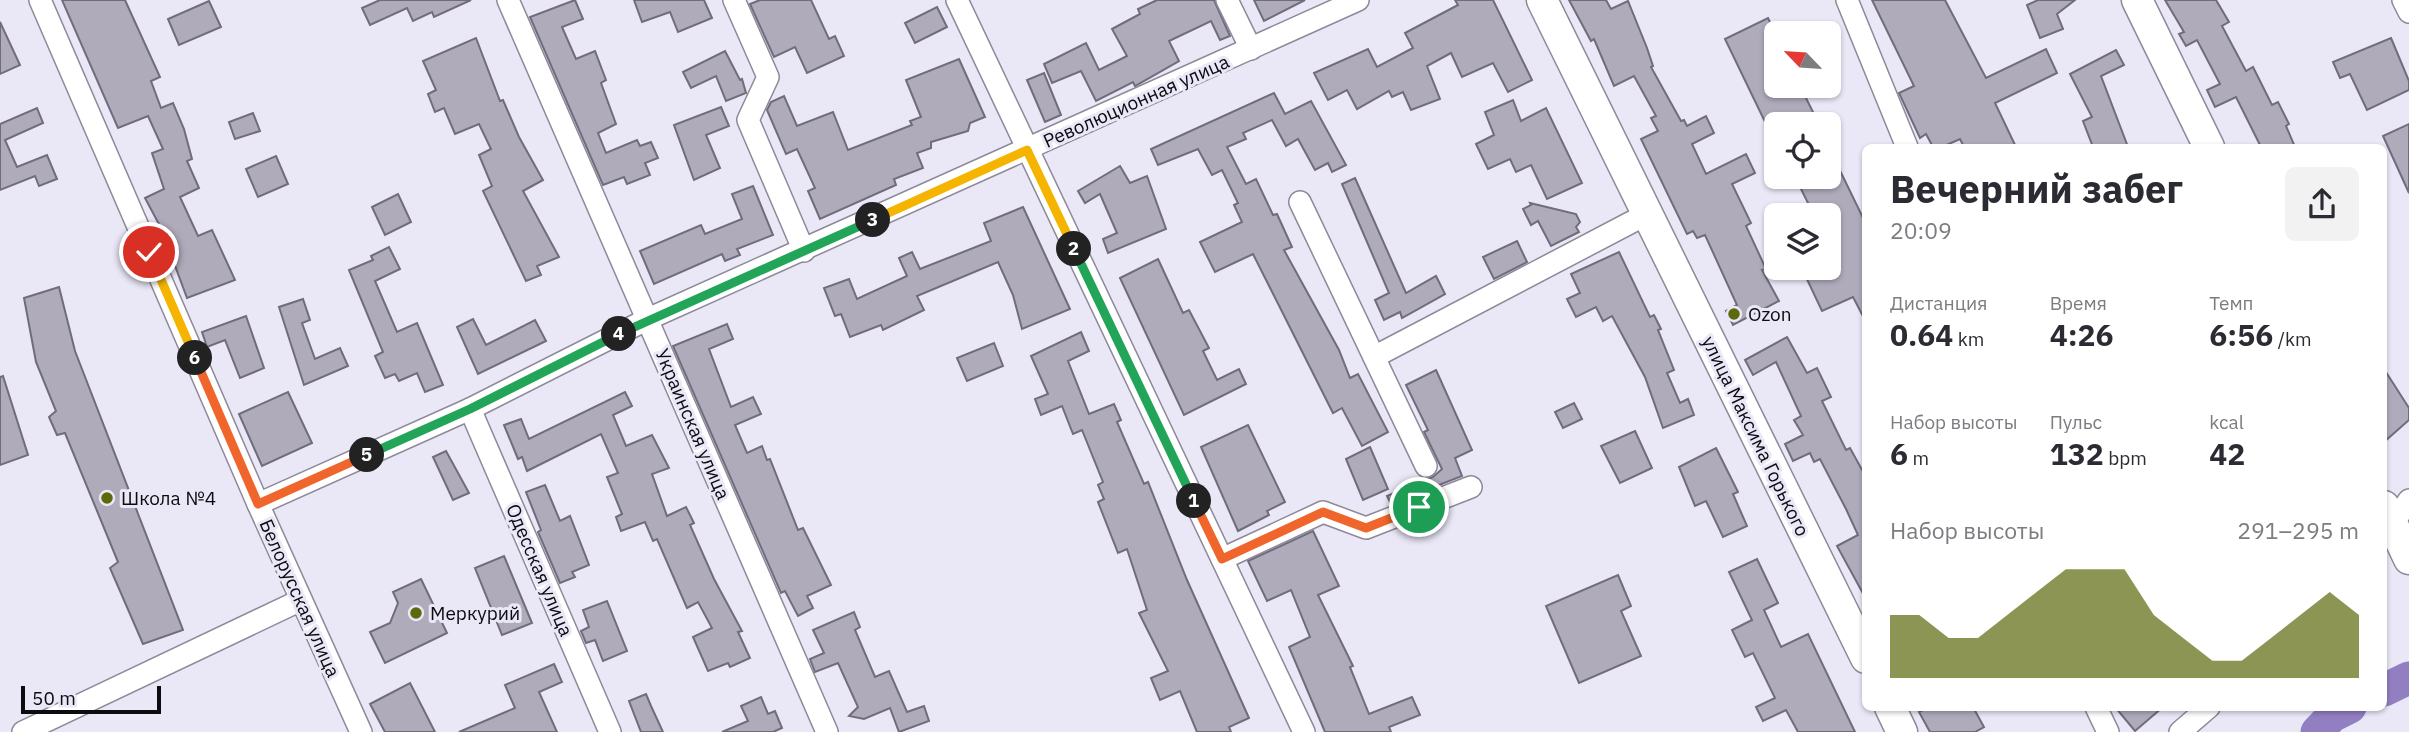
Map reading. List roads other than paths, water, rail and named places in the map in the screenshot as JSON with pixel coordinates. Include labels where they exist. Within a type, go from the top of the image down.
[{"type":"main road","name":"улица Максима Горького","points":[[1542,0],[1862,650]]},
{"type":"main road","points":[[2137,0],[2208,144]]},
{"type":"main road","points":[[2392,517],[2409,559]]},
{"type":"main road","points":[[1892,711],[1902,732]]},
{"type":"street","name":"Белорусская улица","points":[[40,0],[258,504],[361,732]]},
{"type":"street","name":"Украинская улица","points":[[508,0],[827,732]]},
{"type":"street","points":[[734,0],[768,77],[748,120],[804,251]]},
{"type":"street","points":[[957,0],[1304,732]]},
{"type":"street","name":"Революционная улица","points":[[1227,0],[1251,49]]},
{"type":"street","name":"Революционная улица","points":[[258,504],[470,409],[648,320],[1358,0]]},
{"type":"street","points":[[1847,0],[1906,144]]},
{"type":"street","points":[[2403,0],[2409,12]]},
{"type":"street","points":[[1300,202],[1426,466]]},
{"type":"street","points":[[1374,357],[1647,214]]},
{"type":"street","name":"Одесская улица","points":[[470,409],[610,732]]},
{"type":"street","points":[[1222,559],[1323,512],[1366,528],[1471,486]]},
{"type":"street","points":[[23,732],[301,600]]},
{"type":"street","points":[[2098,711],[2108,732]]},
{"type":"street","points":[[2179,732],[2204,711]]},
{"type":"waterway","points":[[2387,689],[2409,678]]},
{"type":"waterway","points":[[2317,732],[2332,716],[2342,711]]},
{"type":"place","name":"Ozon","points":[[1734,314]]},
{"type":"place","name":"Школа №4","points":[[107,498]]},
{"type":"place","name":"Меркурий","points":[[416,613]]}]
